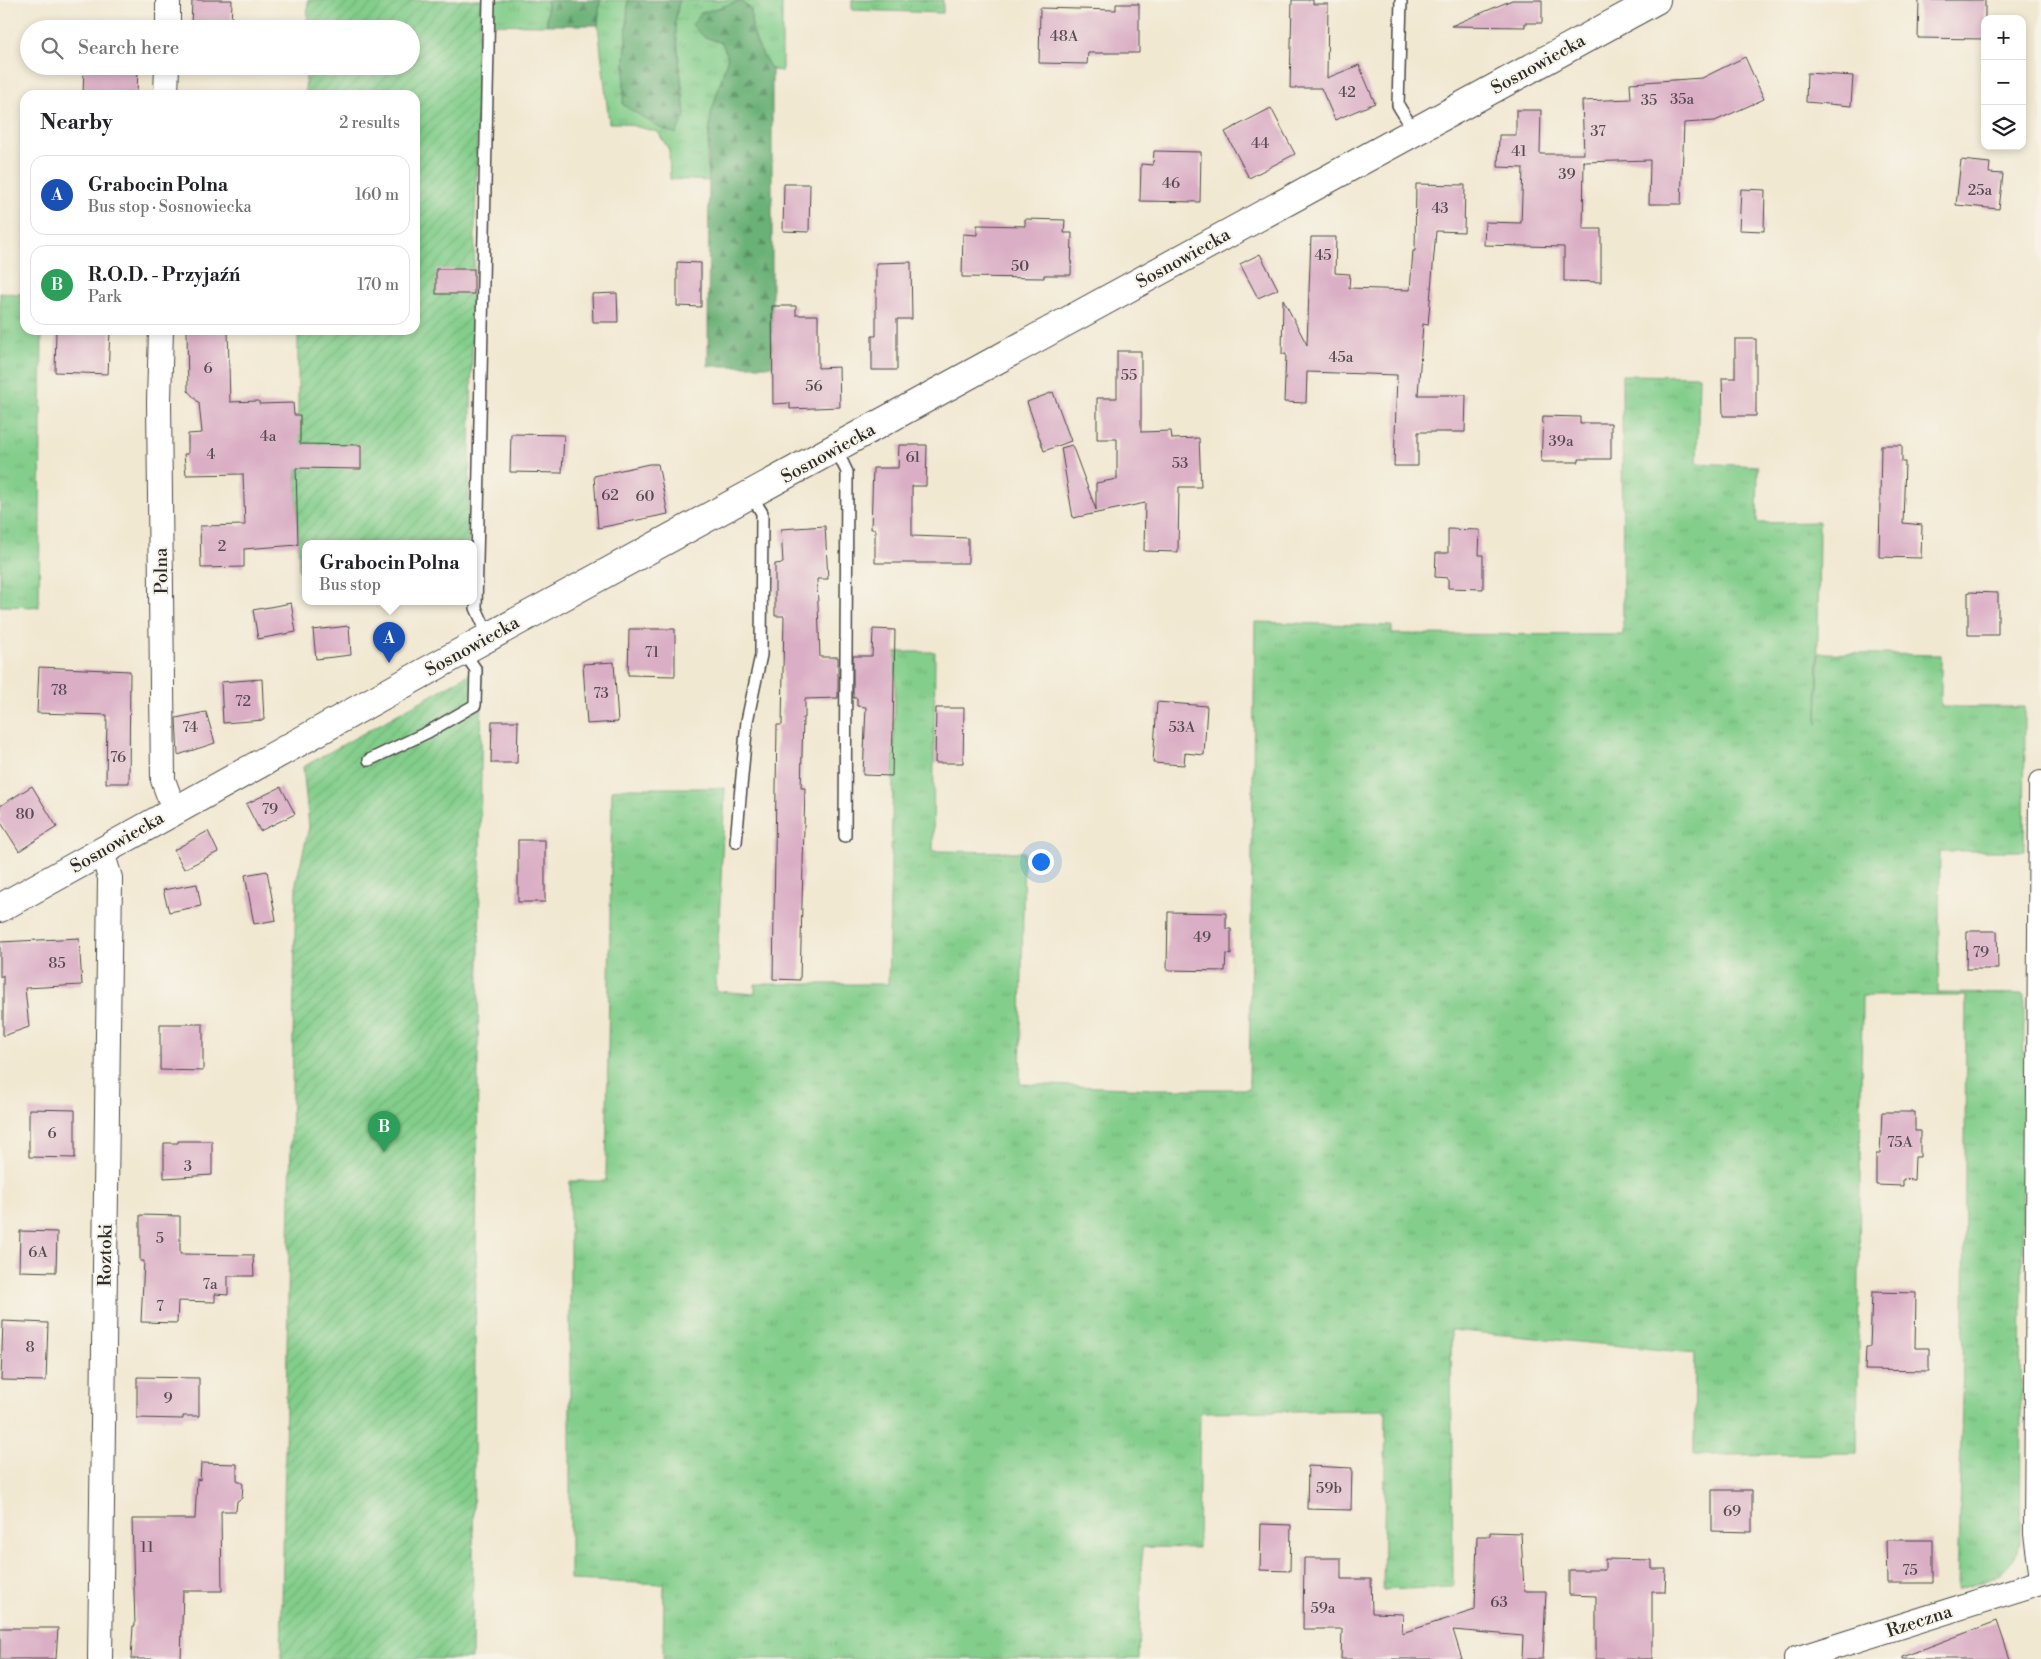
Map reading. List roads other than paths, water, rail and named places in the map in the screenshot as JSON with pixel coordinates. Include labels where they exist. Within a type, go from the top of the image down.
[{"type":"street","points":[[168,0],[168,20]]},
{"type":"street","name":"Sosnowiecka","points":[[0,908],[463,651],[1656,0]]},
{"type":"street","points":[[166,90],[167,75]]},
{"type":"street","name":"Polna","points":[[161,335],[159,401],[163,780],[174,810]]},
{"type":"street","points":[[2041,783],[2036,1534],[2041,1571]]},
{"type":"street","name":"Roztoki","points":[[100,1659],[110,878],[102,852]]},
{"type":"street","name":"Rzeczna","points":[[1796,1659],[2041,1582]]},
{"type":"lane","points":[[477,557],[488,0]]},
{"type":"lane","points":[[1401,0],[1398,105],[1414,131]]},
{"type":"lane","points":[[836,449],[847,472],[845,836]]},
{"type":"lane","points":[[736,842],[747,721],[761,656],[762,513],[751,495]]},
{"type":"lane","points":[[476,605],[489,637]]},
{"type":"lane","points":[[369,760],[428,732],[474,705],[476,670],[463,651]]},
{"type":"place","name":"Grabocin Polna","points":[[389,663]]},
{"type":"place","name":"R.O.D. - Przyjaźń","points":[[384,1152]]}]
